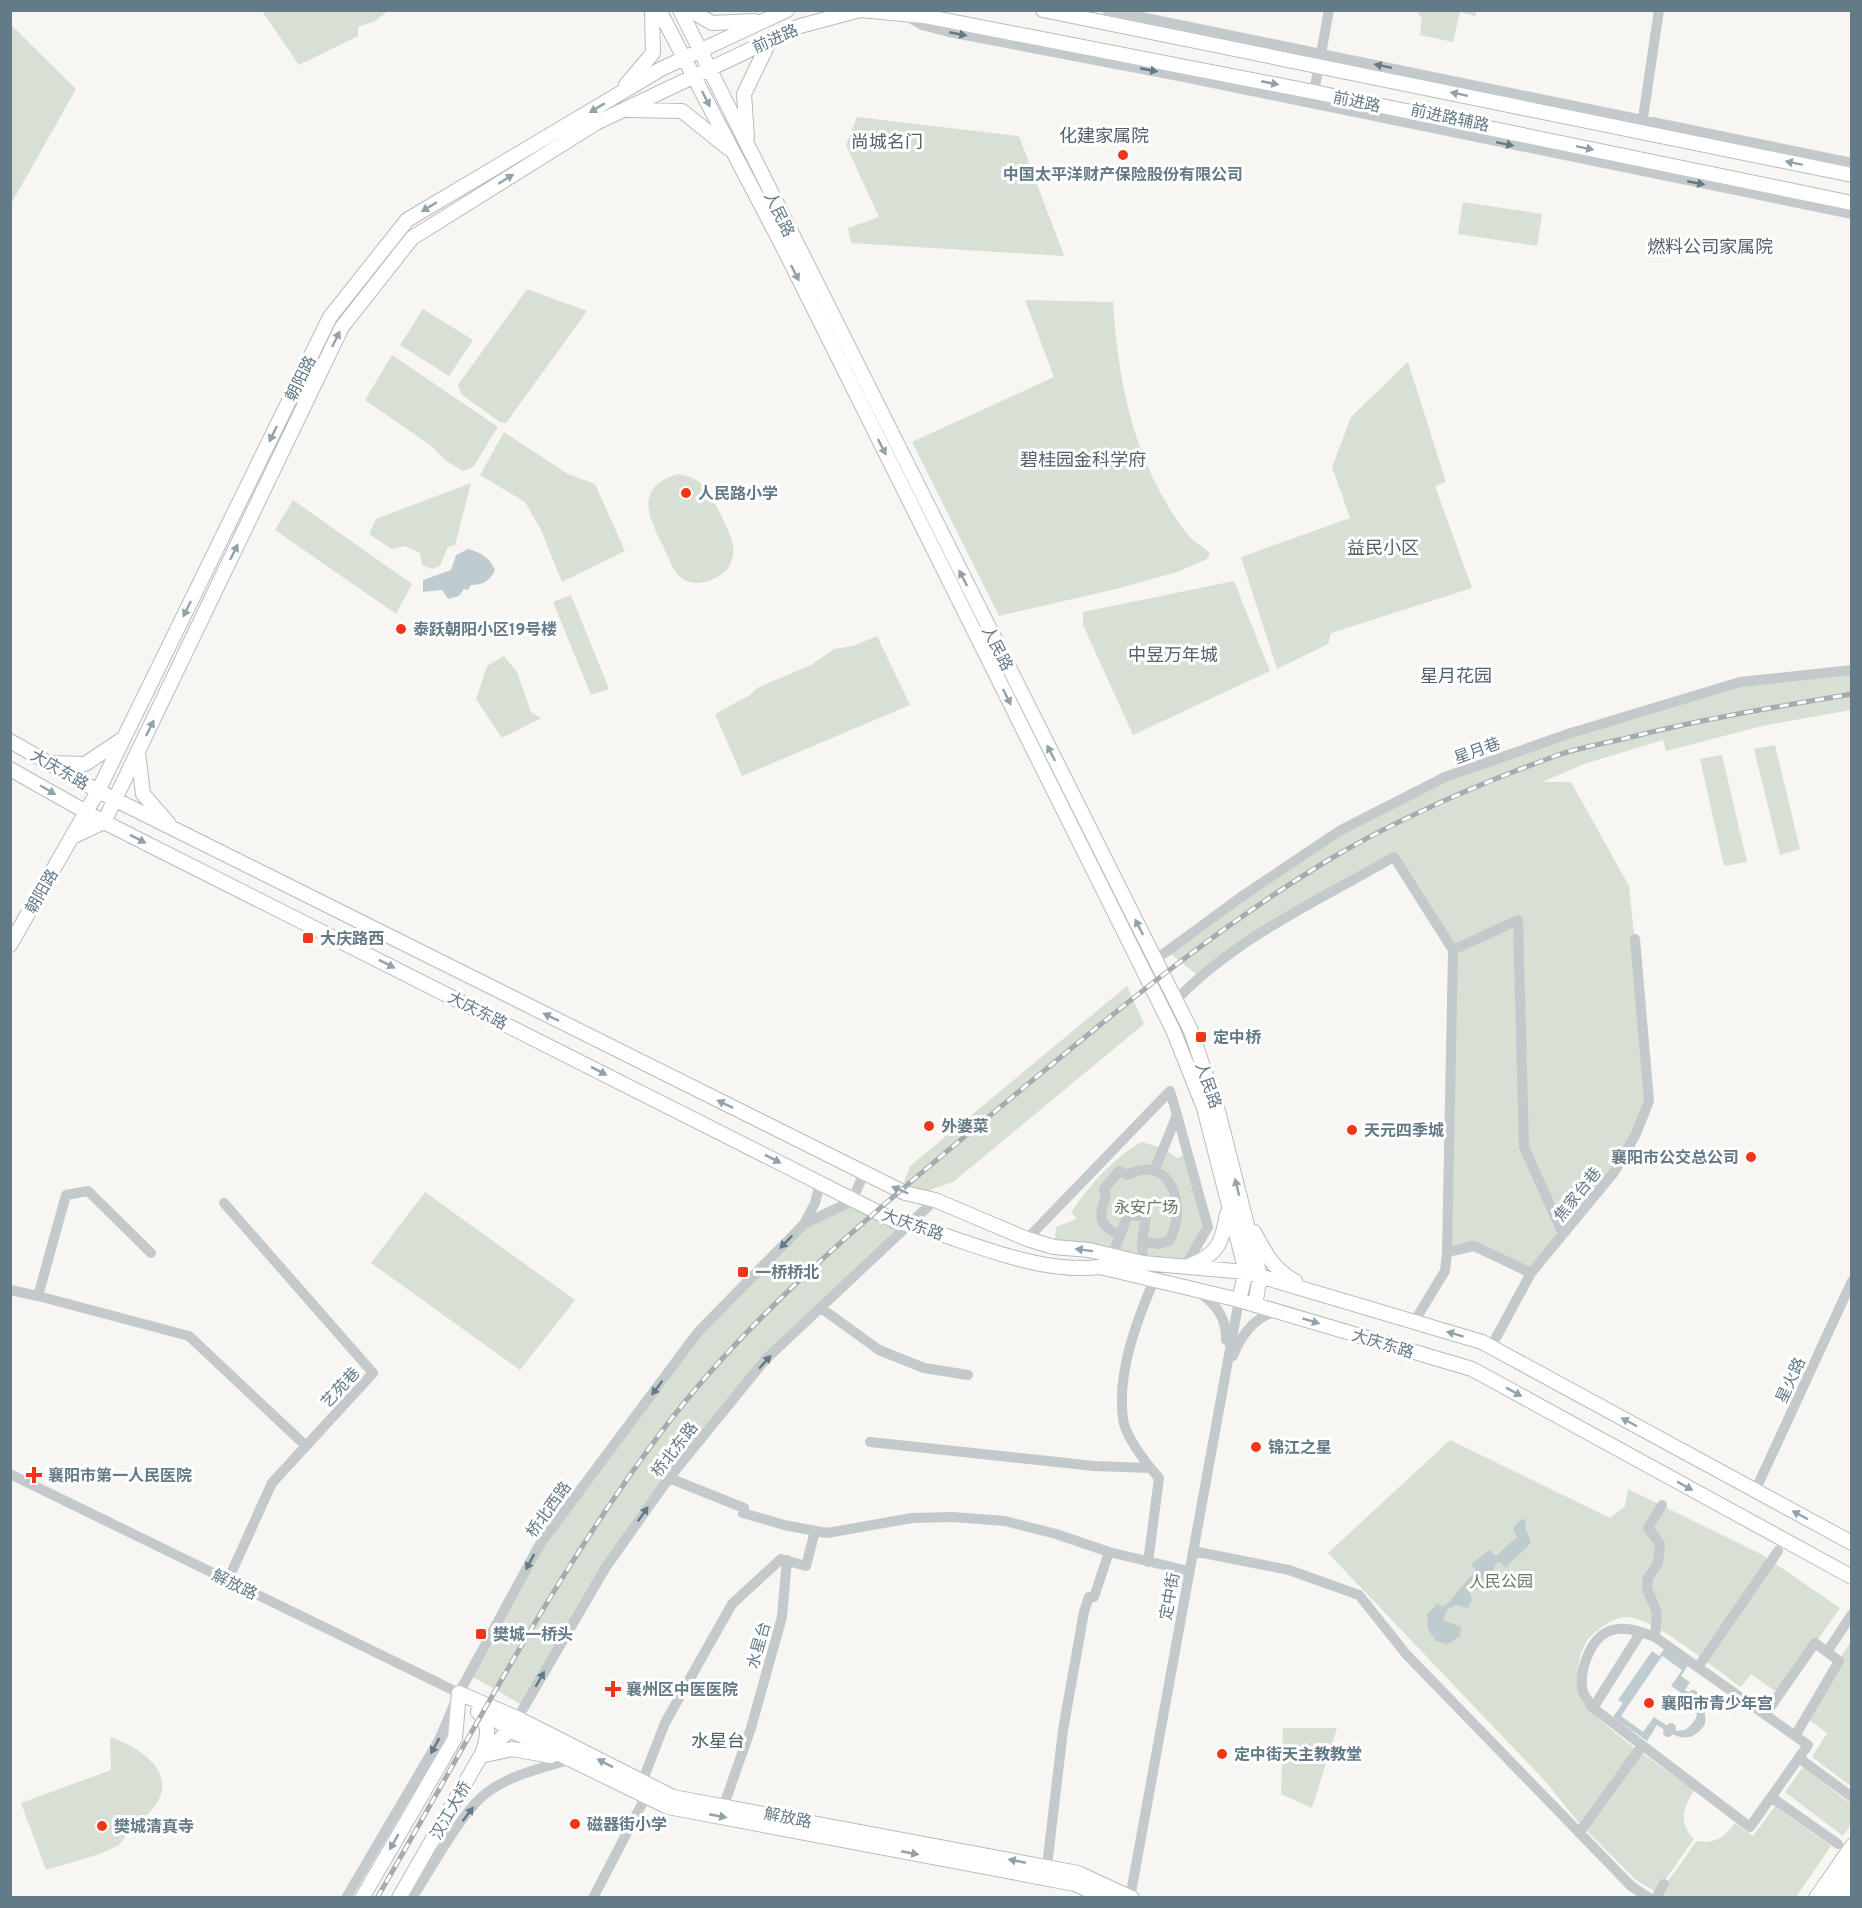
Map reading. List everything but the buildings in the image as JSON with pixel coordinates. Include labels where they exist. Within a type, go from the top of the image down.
[{"type":"main road","points":[[618,95],[653,53],[652,10]]},
{"type":"main road","name":"人民路","points":[[659,10],[733,152],[1173,1030],[1204,1108],[1228,1209],[1246,1272],[1239,1300]]},
{"type":"main road","name":"人民路","points":[[680,10],[1191,1031],[1218,1111],[1260,1276],[1255,1305]]},
{"type":"main road","points":[[690,10],[712,22],[763,21]]},
{"type":"main road","name":"前进路","points":[[684,58],[787,10]]},
{"type":"main road","name":"前进路","points":[[694,76],[800,26],[860,10],[924,16],[1314,92],[1851,203]]},
{"type":"main road","name":"前进路","points":[[1043,10],[1320,59],[1642,126],[1851,175]]},
{"type":"main road","points":[[748,145],[744,94],[771,38]]},
{"type":"main road","name":"朝阳路","points":[[10,945],[98,791],[330,317],[407,220],[684,58]]},
{"type":"main road","name":"朝阳路","points":[[104,822],[342,327],[411,238],[596,123],[694,76]]},
{"type":"main road","points":[[623,110],[682,111],[733,152]]},
{"type":"main road","points":[[49,763],[85,764],[123,739]]},
{"type":"main road","name":"大庆东路","points":[[10,741],[115,800],[905,1193],[935,1200],[1027,1239],[1054,1247],[1089,1250],[1143,1263],[1246,1272],[1491,1347],[1851,1543]]},
{"type":"main road","points":[[138,752],[143,794],[172,828]]},
{"type":"main road","name":"大庆东路","points":[[10,769],[104,822],[895,1221],[1019,1259],[1081,1269],[1100,1267],[1239,1300],[1472,1369],[1851,1577]]},
{"type":"main road","points":[[72,837],[104,822]]},
{"type":"main road","points":[[1242,1208],[1265,1253],[1280,1273],[1317,1293]]},
{"type":"main road","points":[[1184,1268],[1202,1261],[1222,1242],[1228,1209]]},
{"type":"main road","points":[[459,1693],[485,1719],[488,1739],[480,1757]]},
{"type":"main road","name":"解放路","points":[[459,1693],[571,1759],[668,1807],[1075,1884],[1105,1898]]},
{"type":"main road","name":"汉江大桥","points":[[362,1898],[455,1738],[459,1693]]},
{"type":"main road","name":"解放路","points":[[514,1724],[673,1797],[1047,1866],[1078,1873],[1131,1897]]},
{"type":"main road","name":"汉江大桥","points":[[399,1898],[480,1757],[514,1724]]},
{"type":"main road","points":[[480,1757],[498,1750],[512,1749],[571,1759]]},
{"type":"main road","points":[[1816,1898],[1845,1845]]},
{"type":"main road","points":[[1828,1898],[1851,1864]]},
{"type":"main road","points":[[1841,1898],[1851,1882]]},
{"type":"street","points":[[1107,10],[1320,59]]},
{"type":"street","points":[[1314,92],[1329,10]]},
{"type":"street","points":[[1659,10],[1642,126],[1851,163]]},
{"type":"street","name":"前进路辅路","points":[[903,14],[922,26],[949,33],[1184,77],[1851,214]]},
{"type":"street","name":"星月巷","points":[[1155,960],[1241,897],[1341,830],[1445,777],[1571,733],[1740,682],[1851,670]]},
{"type":"street","points":[[1176,1000],[1195,980],[1254,936],[1394,857],[1453,950],[1447,1252],[1445,1271],[1414,1322]]},
{"type":"street","points":[[1453,950],[1518,920],[1524,1148],[1563,1234]]},
{"type":"street","name":"焦家台巷","points":[[1491,1347],[1531,1273],[1615,1171],[1636,1134],[1648,1101],[1635,939]]},
{"type":"street","points":[[1027,1239],[1170,1091],[1208,1227],[1184,1268]]},
{"type":"street","points":[[1155,1169],[1177,1115]]},
{"type":"street","points":[[1120,1236],[1105,1229],[1101,1219],[1101,1210],[1106,1197],[1104,1189],[1119,1171],[1127,1175],[1140,1168],[1155,1169],[1167,1178],[1174,1195],[1177,1214],[1174,1232],[1169,1241],[1159,1244],[1142,1241]]},
{"type":"street","points":[[852,1201],[864,1173]]},
{"type":"street","points":[[804,1224],[815,1203],[820,1183]]},
{"type":"street","points":[[38,1296],[66,1195],[88,1191],[151,1253]]},
{"type":"street","name":"桥北东路","points":[[514,1724],[606,1567],[669,1478],[766,1359],[935,1200]]},
{"type":"street","name":"桥北西路","points":[[346,1898],[439,1740],[459,1693],[547,1534],[698,1332],[804,1224],[852,1201]]},
{"type":"street","name":"艺苑巷","points":[[224,1203],[373,1372],[272,1483],[228,1580]]},
{"type":"street","points":[[1112,1256],[1128,1215],[1146,1217],[1142,1241],[1143,1263]]},
{"type":"street","points":[[1447,1252],[1474,1246],[1531,1273]]},
{"type":"street","points":[[1148,1562],[1159,1478],[1150,1468],[1123,1421],[1124,1371],[1138,1317],[1154,1280]]},
{"type":"street","name":"星火路","points":[[1755,1491],[1851,1281]]},
{"type":"street","points":[[10,1290],[189,1336],[306,1446]]},
{"type":"street","points":[[1197,1290],[1216,1305],[1227,1328],[1224,1379]]},
{"type":"street","name":"定中街","points":[[1131,1897],[1239,1300]]},
{"type":"street","points":[[821,1308],[879,1350],[924,1368],[968,1375]]},
{"type":"street","points":[[1224,1379],[1241,1336],[1265,1314],[1277,1311]]},
{"type":"street","points":[[870,1442],[1094,1466],[1150,1468]]},
{"type":"street","name":"解放路","points":[[10,1474],[459,1693]]},
{"type":"street","points":[[669,1478],[744,1508],[743,1513],[815,1531],[827,1533],[912,1518],[953,1517],[1005,1521],[1056,1534],[1109,1552],[1189,1571]]},
{"type":"street","points":[[1655,1637],[1657,1613],[1647,1588],[1648,1578],[1658,1563],[1660,1544],[1648,1528],[1662,1505]]},
{"type":"street","points":[[642,1782],[665,1723],[732,1604],[781,1559],[806,1566],[815,1531]]},
{"type":"street","points":[[1192,1551],[1289,1569],[1359,1595],[1406,1654],[1631,1886],[1649,1898]]},
{"type":"street","points":[[1698,1667],[1778,1551]]},
{"type":"street","points":[[1047,1866],[1063,1730],[1084,1612],[1089,1597],[1094,1597],[1109,1552]]},
{"type":"street","name":"水星台","points":[[724,1805],[751,1728],[782,1617],[787,1560]]},
{"type":"street","points":[[1827,1652],[1851,1614]]},
{"type":"street","points":[[1630,1628],[1641,1632],[1655,1637],[1808,1745],[1750,1827],[1593,1708],[1583,1691],[1585,1664],[1592,1644],[1609,1631],[1630,1628]]},
{"type":"street","points":[[1593,1708],[1641,1632]]},
{"type":"street","points":[[1765,1715],[1815,1643],[1839,1661],[1795,1736]]},
{"type":"street","points":[[1579,1833],[1642,1746]]},
{"type":"street","points":[[1799,1758],[1851,1797]]},
{"type":"street","points":[[412,1898],[469,1812],[488,1792],[517,1776],[571,1759]]},
{"type":"street","points":[[593,1898],[646,1796]]},
{"type":"street","points":[[1771,1797],[1845,1845]]},
{"type":"street","points":[[1656,1898],[1664,1884]]},
{"type":"green space","points":[[1419,10],[1476,11],[1475,16],[1460,12],[1453,42],[1420,35],[1422,16],[1418,15]]},
{"type":"green space","points":[[262,11],[388,11],[375,21],[358,27],[358,36],[299,65]]},
{"type":"green space","points":[[11,25],[76,89],[11,204]]},
{"type":"green space","points":[[857,117],[1019,136],[1064,256],[851,243],[848,228],[879,217],[846,145]]},
{"type":"green space","points":[[1463,202],[1542,214],[1537,246],[1458,234]]},
{"type":"green space","points":[[527,289],[587,311],[506,423],[500,422],[462,395],[458,385]]},
{"type":"green space","points":[[1025,300],[1113,302],[1123,387],[1148,467],[1160,492],[1183,529],[1210,554],[1207,559],[1177,572],[1120,588],[999,616],[912,442],[1054,377]]},
{"type":"green space","points":[[423,309],[473,340],[449,376],[400,345]]},
{"type":"green space","points":[[392,355],[498,427],[473,467],[463,471],[446,461],[430,445],[365,400]]},
{"type":"green space","points":[[1408,362],[1446,482],[1435,486],[1472,588],[1331,633],[1328,644],[1277,669],[1241,557],[1350,518],[1332,467],[1351,417]]},
{"type":"green space","points":[[504,432],[568,474],[595,484],[625,551],[562,582],[541,530],[525,502],[480,475]]},
{"type":"green space","points":[[677,474],[693,478],[708,492],[732,541],[733,555],[728,568],[719,576],[701,583],[688,582],[677,573],[658,537],[650,515],[648,505],[654,488],[663,480]]},
{"type":"green space","points":[[471,483],[455,545],[448,547],[440,566],[432,569],[422,565],[420,553],[405,546],[392,549],[369,534],[376,519]]},
{"type":"green space","points":[[293,500],[412,584],[396,614],[275,530]]},
{"type":"green space","points":[[1234,581],[1270,671],[1133,735],[1083,625],[1083,612]]},
{"type":"green space","points":[[571,595],[609,689],[591,695],[553,602]]},
{"type":"green space","points":[[877,636],[910,705],[742,776],[715,714],[750,695],[757,688],[811,665],[834,649],[853,646]]},
{"type":"green space","points":[[504,656],[517,672],[531,712],[541,718],[502,738],[476,699],[487,666]]},
{"type":"green space","points":[[1851,674],[1851,710],[1762,726],[1666,751],[1663,740],[1584,764],[1542,782],[1571,782],[1629,886],[1649,1101],[1615,1171],[1531,1273],[1474,1246],[1447,1252],[1453,950],[1394,858],[1254,936],[1200,977],[1168,952],[1341,830],[1445,777],[1741,684]]},
{"type":"green space","points":[[1775,745],[1800,849],[1780,855],[1754,749]]},
{"type":"green space","points":[[1722,755],[1747,862],[1724,866],[1700,759]]},
{"type":"green space","points":[[1127,986],[1144,1024],[953,1182],[924,1192],[904,1182],[910,1166]]},
{"type":"green space","name":"永安广场","points":[[1141,1142],[1163,1148],[1177,1158],[1188,1154],[1208,1227],[1184,1268],[1054,1247],[1056,1227],[1077,1219],[1071,1212],[1094,1182],[1120,1157]]},
{"type":"green space","points":[[425,1192],[575,1300],[520,1370],[371,1263]]},
{"type":"green space","points":[[852,1201],[910,1224],[766,1359],[606,1567],[524,1706],[473,1677],[539,1547],[698,1332],[804,1224]]},
{"type":"green space","name":"人民公园","points":[[1450,1440],[1610,1518],[1625,1506],[1628,1489],[1761,1554],[1840,1608],[1779,1694],[1751,1674],[1741,1687],[1667,1634],[1636,1618],[1620,1618],[1602,1627],[1586,1642],[1578,1664],[1579,1694],[1585,1705],[1613,1731],[1694,1790],[1685,1809],[1684,1821],[1694,1839],[1663,1883],[1665,1885],[1697,1841],[1709,1842],[1719,1839],[1735,1823],[1753,1836],[1775,1806],[1831,1846],[1796,1897],[1665,1897],[1636,1880],[1579,1823],[1546,1782],[1328,1553]]},
{"type":"green space","points":[[1851,1641],[1851,1786],[1812,1757],[1827,1733],[1804,1716]]},
{"type":"green space","points":[[1283,1728],[1337,1728],[1312,1808],[1281,1794]]},
{"type":"green space","points":[[110,1737],[135,1748],[155,1766],[161,1776],[162,1787],[159,1800],[117,1846],[91,1857],[46,1870],[21,1803],[111,1770]]},
{"type":"green space","points":[[1803,1767],[1851,1804],[1851,1824],[1843,1836],[1785,1792]]},
{"type":"shaded area","points":[[468,549],[481,554],[490,562],[495,570],[488,580],[471,585],[459,596],[448,599],[442,590],[423,592],[423,580],[451,570],[456,555]]},
{"type":"shaded area","points":[[1521,1519],[1526,1520],[1525,1528],[1531,1542],[1506,1568],[1501,1562],[1496,1563],[1493,1572],[1486,1574],[1485,1582],[1477,1590],[1469,1590],[1472,1600],[1468,1608],[1457,1605],[1448,1609],[1443,1620],[1461,1627],[1460,1636],[1448,1644],[1436,1641],[1428,1629],[1427,1614],[1438,1603],[1442,1607],[1447,1604],[1476,1570],[1471,1564],[1490,1550],[1496,1556],[1517,1537],[1513,1529]]},
{"type":"shaded area","points":[[1665,1648],[1689,1664],[1681,1676],[1690,1682],[1685,1690],[1701,1704],[1705,1712],[1705,1724],[1694,1735],[1676,1736],[1657,1725],[1647,1741],[1613,1717],[1623,1703],[1618,1700],[1652,1651],[1659,1656]],"holes":[[[1662,1656],[1682,1670],[1671,1686],[1690,1700],[1697,1711],[1693,1723],[1685,1730],[1675,1731],[1654,1717],[1643,1732],[1621,1716]]]},
{"type":"railway","points":[[377,1898],[513,1660],[584,1543],[622,1486],[695,1389],[731,1349],[807,1273],[928,1167],[1098,1026],[1186,957],[1278,892],[1351,847],[1464,792],[1578,749],[1711,719],[1852,694]]},
{"type":"place","name":"中国太平洋财产保险股份有限公司","points":[[1123,155]]},
{"type":"place","name":"人民路小学","points":[[686,493]]},
{"type":"place","name":"泰跃·朝阳小区19号楼","points":[[401,629]]},
{"type":"place","name":"大庆路西","points":[[308,938]]},
{"type":"place","name":"定中桥","points":[[1201,1037]]},
{"type":"place","name":"外婆菜","points":[[929,1126]]},
{"type":"place","name":"天元四季城","points":[[1352,1130]]},
{"type":"place","name":"襄阳市公交总公司","points":[[1751,1157]]},
{"type":"place","name":"一桥桥北","points":[[743,1272]]},
{"type":"place","name":"锦江之星","points":[[1256,1447]]},
{"type":"place","name":"襄阳市第一人民医院","points":[[34,1475]]},
{"type":"place","name":"樊城一桥头","points":[[481,1634]]},
{"type":"place","name":"襄州区中医医院","points":[[613,1689]]},
{"type":"place","name":"襄阳市青少年宫","points":[[1649,1703]]},
{"type":"place","name":"定中街天主教教堂","points":[[1222,1754]]},
{"type":"place","name":"磁器街小学","points":[[575,1824]]},
{"type":"place","name":"樊城清真寺","points":[[102,1826]]},
{"type":"district","name":"化建家属院","points":[[1104,136]]},
{"type":"district","name":"尚城名门","points":[[887,142]]},
{"type":"district","name":"燃料公司家属院","points":[[1710,247]]},
{"type":"district","name":"碧桂园金科学府","points":[[1083,460]]},
{"type":"district","name":"益民小区","points":[[1383,548]]},
{"type":"district","name":"中昱万年城","points":[[1173,655]]},
{"type":"district","name":"星月花园","points":[[1456,676]]},
{"type":"district","name":"水星台","points":[[718,1741]]}]
